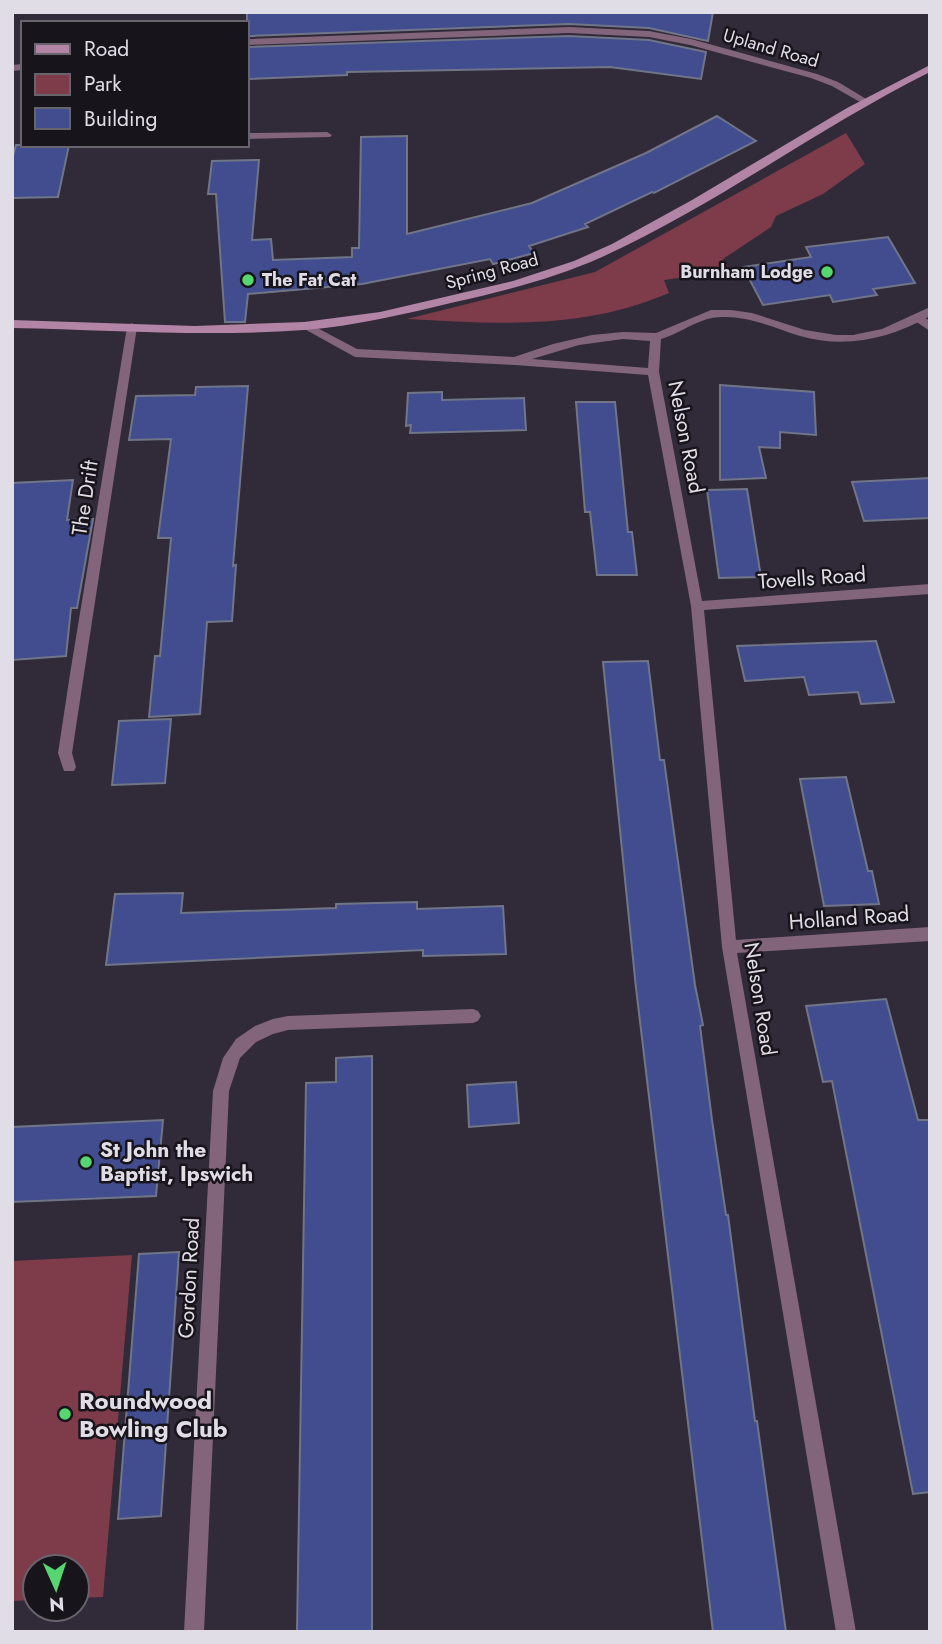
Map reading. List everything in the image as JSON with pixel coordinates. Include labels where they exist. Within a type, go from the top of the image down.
[{"type":"street","name":"Upland Road","points":[[248,42],[569,30],[649,34],[691,42],[814,76],[835,83],[863,100]]},
{"type":"street","name":"Spring Road","points":[[12,324],[132,327],[304,326],[391,314],[496,290],[555,273],[640,232],[749,171],[863,100],[930,68]]},
{"type":"street","points":[[248,136],[327,135]]},
{"type":"street","points":[[656,337],[688,321],[719,312],[766,319],[832,340],[865,338],[904,327],[930,311]]},
{"type":"street","points":[[919,318],[930,327]]},
{"type":"street","name":"Nelson Road","points":[[304,326],[355,353],[515,361],[653,372]]},
{"type":"street","name":"The Drift","points":[[69,767],[65,753],[132,327]]},
{"type":"street","name":"Nelson Road","points":[[515,361],[545,349],[608,338],[656,337],[653,372],[697,606],[729,947],[846,1632]]},
{"type":"street","name":"Tovells Road","points":[[697,606],[930,589]]},
{"type":"street","name":"Holland Road","points":[[729,947],[930,934]]},
{"type":"street","name":"Gordon Road","points":[[194,1632],[224,1069],[233,1052],[247,1037],[277,1026],[473,1016]]},
{"type":"green space","points":[[846,133],[865,164],[823,194],[776,216],[771,227],[723,259],[731,271],[664,280],[669,293],[637,305],[572,319],[507,323],[407,319],[595,272]]},
{"type":"green space","name":"Roundwood Bowling Club","points":[[132,1255],[103,1597],[91,1597],[91,1553],[21,1553],[21,1601],[12,1601],[12,1261]]},
{"type":"building","points":[[247,12],[713,12],[708,41],[649,28],[569,24],[248,36]]},
{"type":"building","points":[[569,36],[649,40],[706,52],[701,79],[610,67],[347,72],[347,75],[248,79],[248,47]]},
{"type":"building","points":[[717,116],[756,141],[654,193],[585,224],[588,227],[529,246],[534,253],[493,264],[490,259],[362,284],[248,294],[245,322],[225,322],[216,194],[208,194],[212,161],[259,160],[252,240],[271,239],[273,260],[352,257],[352,248],[359,248],[361,137],[407,136],[407,234],[532,203],[646,153]]},
{"type":"building","points":[[16,145],[69,147],[58,197],[12,198],[12,160]]},
{"type":"building","name":"Burnham Lodge","points":[[888,237],[915,283],[873,289],[877,295],[833,302],[830,295],[763,305],[743,267],[811,257],[806,247]]},
{"type":"building","points":[[720,385],[814,392],[816,435],[780,432],[780,448],[759,447],[766,478],[720,480]]},
{"type":"building","points":[[248,386],[233,566],[236,565],[232,621],[207,622],[200,714],[149,717],[155,656],[160,656],[171,538],[158,538],[171,439],[129,440],[136,396],[195,395],[196,387]]},
{"type":"building","points":[[442,392],[442,400],[524,398],[526,430],[410,433],[411,425],[406,426],[408,393]]},
{"type":"building","points":[[576,402],[615,402],[628,532],[632,532],[637,575],[597,575],[590,512],[585,512]]},
{"type":"building","points":[[930,478],[930,518],[864,521],[852,482]]},
{"type":"building","points":[[73,480],[67,520],[93,519],[77,608],[71,608],[66,656],[12,660],[12,483]]},
{"type":"building","points":[[747,489],[761,577],[719,578],[707,490]]},
{"type":"building","points":[[876,641],[894,702],[861,704],[858,692],[809,695],[804,677],[745,681],[737,646]]},
{"type":"building","points":[[648,661],[660,760],[664,760],[703,1025],[700,1026],[712,1120],[728,1215],[786,1632],[713,1632],[636,988],[603,662]]},
{"type":"building","points":[[171,719],[165,783],[112,785],[119,721]]},
{"type":"building","points":[[846,777],[868,871],[872,871],[879,904],[824,906],[800,779]]},
{"type":"building","points":[[183,893],[181,913],[336,908],[336,904],[417,902],[417,909],[503,906],[506,954],[423,956],[423,950],[106,965],[115,894]]},
{"type":"building","points":[[886,999],[918,1120],[930,1120],[930,1492],[913,1494],[832,1081],[823,1082],[806,1006]]},
{"type":"building","points":[[372,1056],[372,1632],[297,1632],[306,1083],[336,1082],[336,1058]]},
{"type":"building","points":[[516,1082],[519,1123],[469,1127],[467,1085]]},
{"type":"building","name":"St John the Baptist, Ipswich","points":[[163,1120],[156,1196],[12,1202],[12,1127]]},
{"type":"building","points":[[179,1252],[161,1516],[118,1519],[139,1254]]},
{"type":"place","name":"Burnham Lodge","points":[[827,272]]},
{"type":"place","name":"The Fat Cat","points":[[248,280]]},
{"type":"place","name":"St John the Baptist, Ipswich","points":[[86,1162]]},
{"type":"place","name":"Roundwood Bowling Club","points":[[65,1414]]}]
